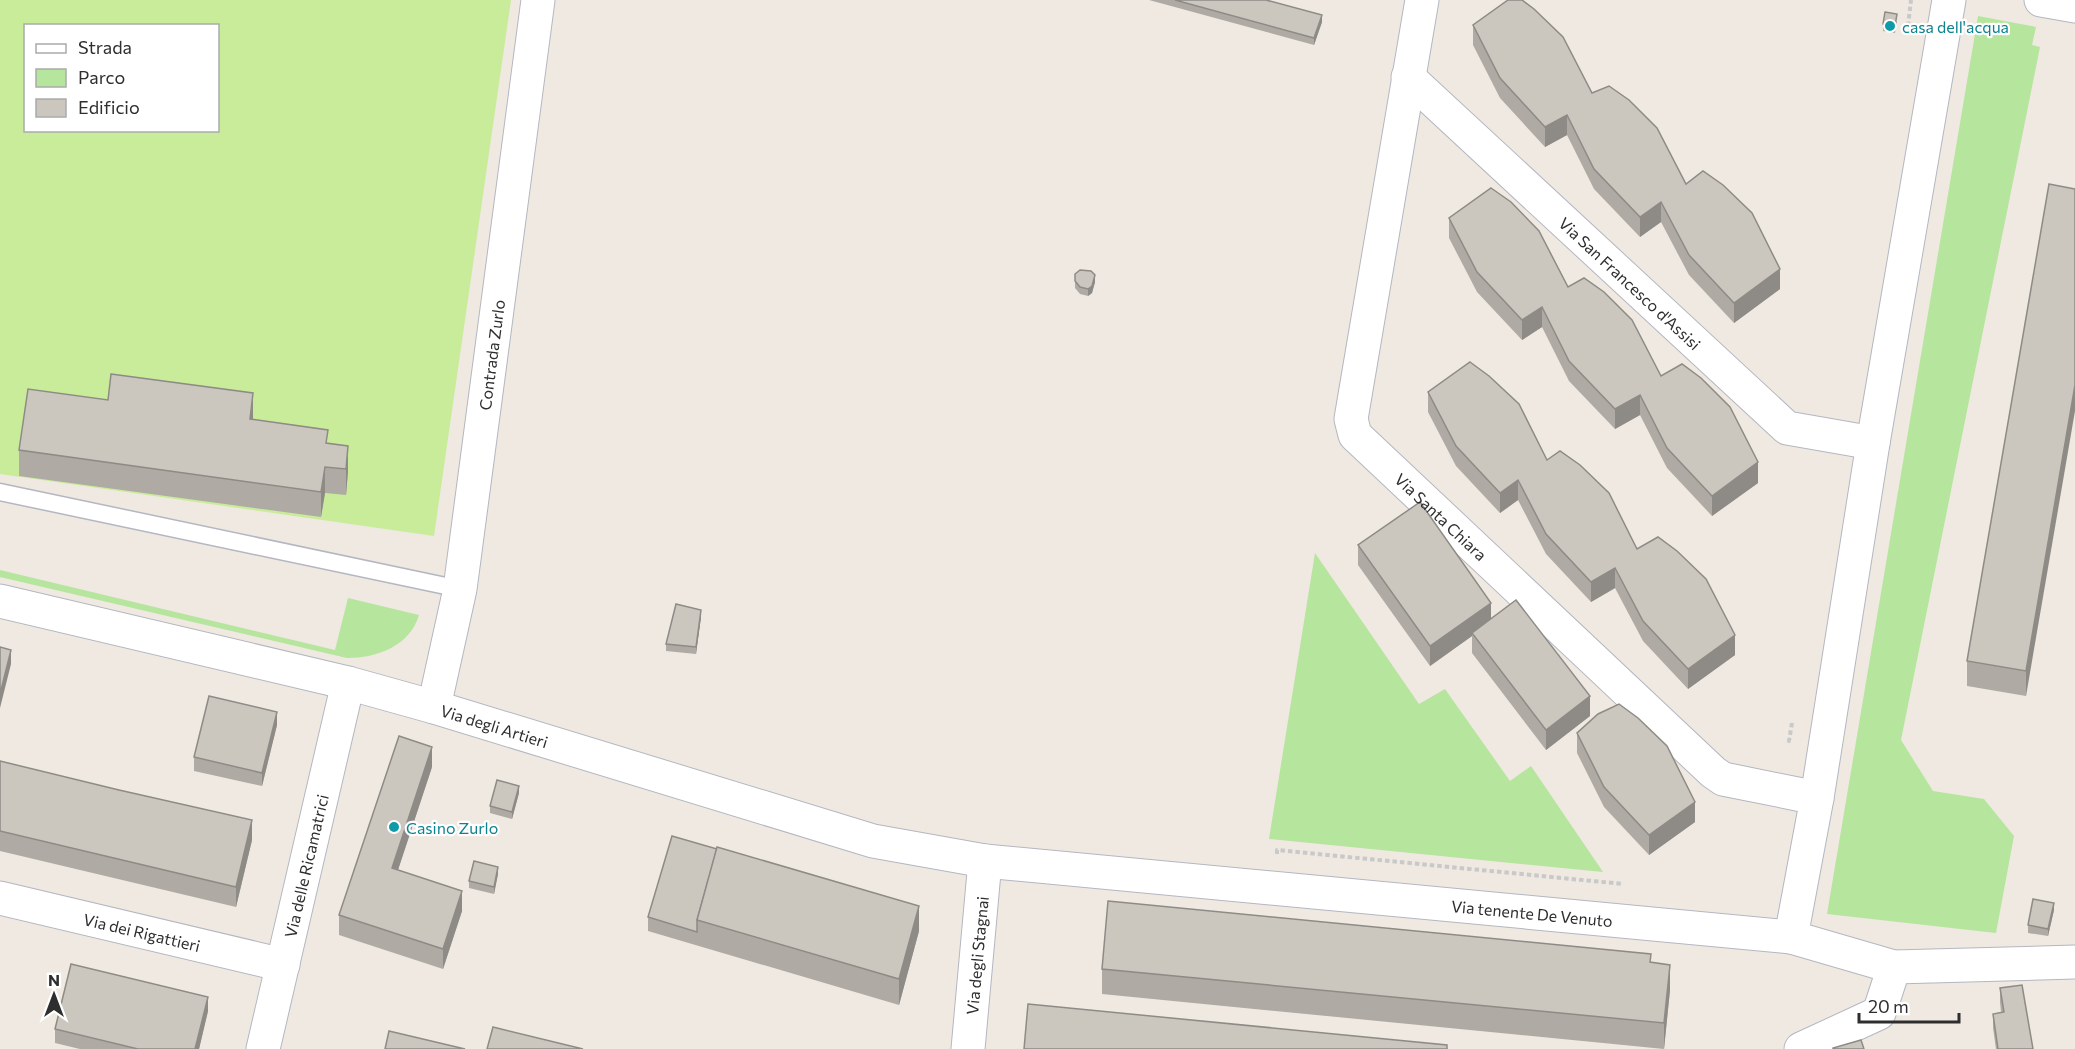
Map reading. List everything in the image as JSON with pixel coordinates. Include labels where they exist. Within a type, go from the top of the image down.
[{"type":"street","name":"Contrada Zurlo","points":[[434,707],[460,589],[538,0]]},
{"type":"street","name":"Via Santa Chiara","points":[[1422,0],[1351,419],[1355,435],[1713,772],[1723,779],[1817,798]]},
{"type":"street","points":[[1791,937],[1817,798],[1873,443],[1949,0]]},
{"type":"street","points":[[2041,0],[2075,6]]},
{"type":"street","name":"Via San Francesco d'Assisi","points":[[1408,77],[1787,428],[1873,443]]},
{"type":"street","name":"Via degli Artieri","points":[[0,601],[348,683],[434,707],[873,841],[985,861]]},
{"type":"street","name":"Via delle Ricamatrici","points":[[262,1049],[348,683]]},
{"type":"street","name":"Via tenente De Venuto","points":[[985,861],[1791,937],[1894,967],[2075,962]]},
{"type":"street","name":"Via degli Stagnai","points":[[968,1049],[985,861]]},
{"type":"street","name":"Via dei Rigattieri","points":[[0,898],[283,965]]},
{"type":"street","points":[[1801,1049],[1879,1013],[1894,967]]},
{"type":"lane","points":[[0,492],[460,589]]},
{"type":"green space","points":[[0,0],[511,0],[434,536],[0,474]]},
{"type":"green space","points":[[1978,16],[2036,27],[2032,45],[2040,47],[1901,740],[1933,791],[1984,799],[2014,836],[1996,933],[1827,914]]},
{"type":"green space","points":[[1315,553],[1419,704],[1445,689],[1510,781],[1531,766],[1603,872],[1269,839]]},
{"type":"green space","points":[[0,570],[335,650],[348,598],[419,615],[408,635],[391,648],[370,656],[347,658],[0,577]]},
{"type":"building","points":[[1175,0],[1266,0],[1322,15],[1314,38]]},
{"type":"building","points":[[1508,0],[1522,0],[1563,37],[1592,93],[1609,86],[1629,100],[1657,128],[1686,184],[1703,171],[1723,185],[1752,213],[1780,269],[1734,303],[1689,255],[1661,202],[1640,217],[1594,169],[1567,115],[1545,127],[1500,78],[1473,25]]},
{"type":"building","points":[[1885,12],[1897,14],[1895,26],[1883,24]]},
{"type":"building","points":[[2049,184],[2075,189],[2075,385],[2026,671],[1967,661]]},
{"type":"building","points":[[1491,188],[1511,202],[1539,231],[1568,287],[1584,278],[1604,292],[1632,320],[1661,376],[1682,364],[1701,378],[1730,407],[1758,462],[1712,496],[1667,448],[1640,395],[1615,409],[1569,361],[1542,307],[1522,320],[1477,272],[1449,218]]},
{"type":"building","points":[[1080,270],[1091,271],[1095,275],[1092,286],[1088,289],[1080,287],[1075,281],[1075,274]]},
{"type":"building","points":[[1470,362],[1519,404],[1547,460],[1560,451],[1580,465],[1609,493],[1637,549],[1658,537],[1677,551],[1706,579],[1735,635],[1688,669],[1643,621],[1615,568],[1591,582],[1546,534],[1518,480],[1500,493],[1456,446],[1428,392]]},
{"type":"building","points":[[111,374],[253,393],[250,419],[328,430],[326,443],[348,446],[346,469],[325,467],[321,492],[19,450],[28,389],[108,400]]},
{"type":"building","points":[[1420,502],[1491,603],[1430,646],[1358,545]]},
{"type":"building","points":[[1516,600],[1590,696],[1546,730],[1472,633]]},
{"type":"building","points":[[676,604],[701,610],[696,647],[666,644]]},
{"type":"building","points":[[0,647],[11,650],[0,694]]},
{"type":"building","points":[[209,696],[277,712],[262,773],[194,757]]},
{"type":"building","points":[[1619,704],[1638,718],[1667,746],[1695,802],[1649,835],[1604,787],[1577,733],[1598,714]]},
{"type":"building","name":"Casino Zurlo","points":[[399,736],[432,747],[392,868],[462,891],[443,949],[339,915]]},
{"type":"building","points":[[0,761],[252,820],[236,887],[0,831]]},
{"type":"building","points":[[497,780],[519,786],[512,812],[490,806]]},
{"type":"building","points":[[672,836],[717,849],[697,920],[697,932],[648,917]]},
{"type":"building","points":[[717,847],[919,906],[899,979],[697,920]]},
{"type":"building","points":[[474,861],[498,867],[494,887],[469,881]]},
{"type":"building","points":[[2033,899],[2054,903],[2048,929],[2028,925]]},
{"type":"building","points":[[1108,901],[1651,954],[1650,962],[1670,965],[1664,1023],[1102,969]]},
{"type":"building","points":[[71,964],[208,997],[195,1049],[138,1049],[55,1029]]},
{"type":"building","points":[[2022,985],[2033,1049],[1998,1049],[1993,1014],[2004,1012],[2000,988]]},
{"type":"building","points":[[1028,1004],[1447,1045],[1447,1049],[1024,1049]]},
{"type":"building","points":[[493,1027],[583,1049],[487,1049]]},
{"type":"building","points":[[389,1031],[465,1049],[385,1049]]},
{"type":"building","points":[[1861,1040],[1864,1049],[1833,1049],[1833,1048]]},
{"type":"place","name":"casa dell'acqua","points":[[1890,26]]},
{"type":"place","name":"Casino Zurlo","points":[[394,827]]}]
